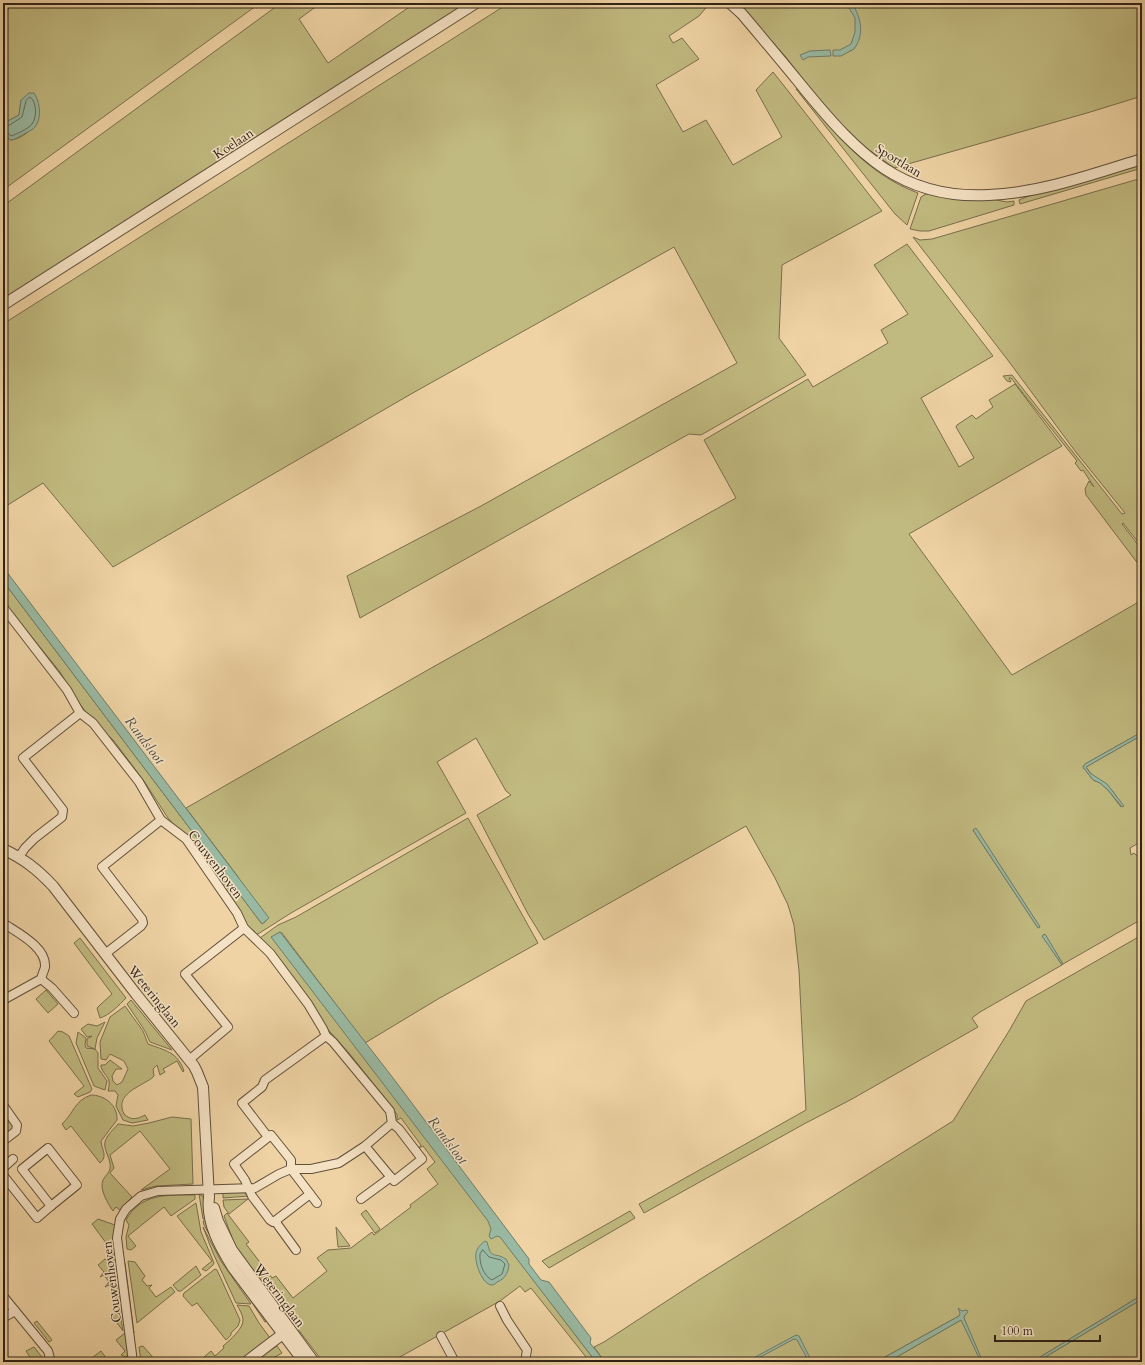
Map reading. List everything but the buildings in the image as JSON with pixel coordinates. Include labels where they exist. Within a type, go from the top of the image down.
[{"type":"street","name":"Koelaan","points":[[3,305],[476,3]]},
{"type":"street","name":"Sportlaan","points":[[730,3],[742,14],[835,125],[854,145],[883,168],[922,188],[942,193],[966,195],[989,195],[1015,192],[1070,181],[1142,159]]},
{"type":"street","name":"Couwenhoven","points":[[3,607],[67,690],[80,713],[93,723],[139,782],[161,820],[186,839],[237,913],[244,928],[270,953],[308,1004],[324,1029],[326,1036],[333,1042],[390,1111],[392,1123],[399,1129],[422,1159],[394,1181],[391,1177],[361,1199]]},
{"type":"street","points":[[19,857],[25,848],[35,838],[62,817],[63,814],[63,810],[23,758],[80,713]]},
{"type":"street","points":[[105,954],[141,926],[143,922],[102,867],[161,820]]},
{"type":"street","name":"Weteringlaan","points":[[3,849],[19,857],[38,870],[52,886],[197,1072],[203,1087],[209,1194],[218,1220],[232,1250],[286,1331],[304,1362]]},
{"type":"street","points":[[3,923],[26,937],[40,952],[44,960],[45,967],[41,979],[3,1000]]},
{"type":"street","points":[[189,1060],[228,1027],[185,974],[244,928]]},
{"type":"street","points":[[41,979],[52,988],[74,1013]]},
{"type":"street","points":[[268,1137],[242,1103],[262,1087],[265,1080],[326,1036]]},
{"type":"street","points":[[3,1105],[16,1125],[16,1131],[3,1141]]},
{"type":"street","name":"Couwenhoven","points":[[133,1362],[117,1238],[120,1219],[126,1209],[133,1202],[141,1196],[158,1191],[209,1194],[255,1188],[291,1169],[311,1169],[339,1163],[365,1146],[392,1123]]},
{"type":"street","points":[[296,1250],[274,1221],[270,1220],[252,1196],[245,1180],[234,1164],[271,1134],[291,1160],[291,1169],[317,1203]]},
{"type":"street","points":[[365,1146],[391,1177]]},
{"type":"street","points":[[3,1175],[37,1218],[77,1185],[48,1148],[22,1169],[51,1206]]},
{"type":"street","points":[[3,1168],[13,1159]]},
{"type":"street","points":[[274,1221],[310,1194]]},
{"type":"street","points":[[3,1296],[48,1351],[51,1362]]},
{"type":"street","points":[[500,1306],[507,1320],[527,1350],[525,1362]]},
{"type":"street","points":[[3,1318],[15,1311]]},
{"type":"street","points":[[246,1362],[286,1331]]},
{"type":"street","name":"Weteringlaan","points":[[286,1331],[314,1362]]},
{"type":"street","points":[[441,1336],[455,1362]]},
{"type":"shaded area","points":[[10,3],[260,3],[3,190],[3,142],[5,140],[3,138],[3,129],[4,133],[10,140],[19,138],[34,126],[38,118],[21,100],[19,115],[4,123],[3,127],[3,27]]},
{"type":"shaded area","points":[[281,3],[321,3],[299,19],[328,63],[415,3],[470,3],[3,300],[3,206]]},
{"type":"shaded area","points":[[509,3],[710,3],[699,16],[669,36],[673,43],[682,38],[699,59],[656,85],[683,132],[706,120],[733,165],[782,137],[756,90],[773,72],[781,82],[882,211],[782,265],[779,338],[806,375],[701,435],[689,434],[360,618],[347,576],[481,506],[737,363],[674,247],[411,394],[113,567],[43,483],[3,508],[3,324]]},
{"type":"shaded area","points":[[738,3],[1142,3],[1142,96],[894,168],[865,147],[835,120],[785,56]]},
{"type":"shaded area","points":[[796,89],[799,89],[837,135],[866,163],[899,185],[918,193],[907,225],[895,214]]},
{"type":"shaded area","points":[[1142,163],[1142,168],[1020,204],[1019,200],[1036,193]]},
{"type":"shaded area","points":[[1142,178],[1142,547],[1123,523],[1122,524],[1142,550],[1142,569],[1086,495],[1085,489],[1089,481],[1094,487],[1083,470],[1081,471],[1075,463],[1077,461],[1011,378],[1009,378],[1011,382],[1007,381],[1003,376],[1012,375],[1122,514],[1125,513],[1075,451],[1010,363],[913,237],[920,240],[932,239]]},
{"type":"shaded area","points":[[926,194],[952,198],[991,199],[1007,202],[1014,201],[1014,205],[929,231],[910,229],[921,197]]},
{"type":"shaded area","points":[[907,244],[993,356],[921,398],[959,467],[974,458],[956,427],[957,425],[972,415],[976,419],[993,407],[989,400],[1015,384],[1062,446],[909,534],[1012,675],[1142,600],[1142,732],[1085,764],[1083,767],[1093,780],[1100,783],[1108,790],[1121,807],[1118,799],[1110,788],[1090,773],[1086,767],[1142,735],[1142,841],[1130,848],[1131,855],[1134,853],[1142,861],[1142,919],[1063,964],[1044,934],[1043,936],[1062,965],[980,1012],[972,1018],[978,1027],[852,1099],[644,1213],[639,1204],[806,1110],[799,971],[794,925],[788,905],[775,878],[746,826],[544,940],[528,914],[477,815],[511,795],[506,791],[476,738],[437,762],[466,813],[291,913],[258,934],[255,934],[247,926],[226,890],[208,865],[168,818],[144,781],[114,741],[89,716],[60,672],[3,601],[3,581],[262,924],[266,921],[236,874],[186,808],[433,667],[736,498],[704,440],[808,379],[813,387],[888,343],[881,330],[908,314],[874,265]],"holes":[[[976,829],[1040,927],[1038,928],[973,830]]]},
{"type":"shaded area","points":[[468,818],[538,943],[438,999],[365,1043],[282,933],[280,932],[272,937],[596,1362],[590,1362],[531,1288],[525,1292],[520,1286],[500,1301],[391,1362],[323,1362],[240,1253],[234,1243],[224,1216],[227,1213],[249,1242],[246,1244],[272,1278],[276,1276],[293,1298],[327,1271],[317,1258],[328,1250],[351,1248],[372,1232],[374,1235],[438,1184],[427,1169],[435,1162],[423,1146],[419,1148],[421,1145],[401,1118],[397,1120],[397,1115],[392,1107],[349,1053],[323,1024],[260,938],[278,925],[296,917]]},
{"type":"shaded area","points":[[1142,935],[1142,1295],[1032,1362],[982,1362],[975,1348],[981,1362],[888,1362],[961,1320],[959,1316],[876,1362],[605,1362],[594,1347],[953,1121],[1026,1001]]},
{"type":"shaded area","points":[[80,938],[126,998],[104,1017],[100,1018],[97,1008],[112,994],[74,943]]},
{"type":"shaded area","points":[[46,990],[58,1004],[48,1013],[36,999]]},
{"type":"shaded area","points":[[131,1000],[172,1050],[150,1042],[145,1031],[127,1004]]},
{"type":"shaded area","points":[[125,1006],[143,1031],[148,1044],[165,1050],[174,1056],[184,1071],[183,1072],[177,1061],[163,1069],[165,1072],[160,1075],[157,1065],[153,1069],[154,1076],[152,1078],[125,1096],[122,1101],[124,1114],[129,1118],[134,1119],[145,1115],[148,1120],[132,1123],[123,1120],[116,1106],[118,1095],[115,1091],[108,1091],[109,1080],[101,1067],[101,1065],[105,1065],[110,1060],[122,1069],[116,1069],[112,1076],[113,1081],[117,1085],[122,1082],[128,1069],[124,1061],[110,1054],[106,1060],[101,1059],[100,1042],[110,1017]]},
{"type":"shaded area","points":[[105,1022],[97,1038],[95,1049],[87,1046],[87,1039],[92,1036],[87,1037],[81,1029],[88,1024],[97,1026]]},
{"type":"shaded area","points":[[58,1031],[69,1036],[92,1089],[90,1092],[78,1097],[74,1094],[84,1086],[49,1041]]},
{"type":"shaded area","points":[[78,1032],[86,1038],[86,1048],[95,1049],[98,1053],[98,1068],[107,1081],[105,1090],[94,1086],[76,1043]]},
{"type":"shaded area","points":[[91,1095],[101,1097],[113,1105],[117,1115],[117,1120],[101,1141],[104,1158],[100,1163],[71,1126],[66,1130],[62,1124],[81,1101]]},
{"type":"shaded area","points":[[3,1111],[14,1127],[3,1139]]},
{"type":"shaded area","points":[[172,1117],[191,1119],[193,1184],[156,1186],[141,1190],[170,1169],[140,1131],[110,1155],[114,1168],[110,1173],[132,1197],[120,1210],[116,1207],[113,1211],[102,1188],[103,1180],[110,1169],[110,1162],[105,1148],[107,1137],[118,1124],[133,1126]]},
{"type":"shaded area","points":[[223,1192],[243,1192],[249,1196],[223,1198]]},
{"type":"shaded area","points":[[199,1194],[205,1198],[207,1218],[203,1219]]},
{"type":"shaded area","points":[[195,1195],[195,1199],[171,1216],[164,1207],[128,1236],[136,1246],[131,1250],[127,1249],[126,1237],[129,1225],[126,1220],[132,1211],[139,1205],[156,1197]]},
{"type":"shaded area","points":[[248,1199],[229,1214],[224,1207],[223,1200]]},
{"type":"shaded area","points":[[196,1203],[201,1232],[214,1263],[206,1271],[202,1269],[212,1261],[177,1216]]},
{"type":"shaded area","points":[[366,1210],[380,1229],[375,1233],[361,1214]]},
{"type":"shaded area","points":[[630,1211],[635,1218],[549,1268],[542,1261]]},
{"type":"shaded area","points":[[98,1219],[115,1225],[115,1251],[112,1251],[92,1224]]},
{"type":"shaded area","points":[[208,1220],[269,1320],[265,1322],[222,1258],[204,1225],[203,1221]]},
{"type":"shaded area","points":[[203,1227],[221,1261],[251,1304],[236,1303]]},
{"type":"shaded area","points":[[336,1227],[350,1246],[338,1247]]},
{"type":"shaded area","points":[[112,1253],[116,1253],[122,1299],[118,1302],[114,1300],[118,1296],[109,1285],[105,1287],[109,1282],[104,1275],[100,1277],[104,1272],[98,1265],[105,1259],[107,1260],[112,1256]]},
{"type":"shaded area","points":[[128,1261],[135,1262],[145,1276],[142,1280],[147,1286],[152,1285],[149,1288],[156,1297],[171,1287],[175,1292],[137,1323]]},
{"type":"shaded area","points":[[125,1263],[134,1333],[132,1335],[124,1264]]},
{"type":"shaded area","points":[[196,1266],[201,1275],[181,1291],[178,1291],[173,1285]]},
{"type":"shaded area","points":[[215,1269],[217,1270],[240,1320],[238,1326],[226,1340],[197,1303],[192,1306],[183,1296],[184,1293]]},
{"type":"shaded area","points":[[1142,1299],[1142,1362],[1037,1362]]},
{"type":"shaded area","points":[[237,1305],[249,1306],[270,1338],[238,1362],[206,1362],[204,1357],[211,1351],[215,1356],[224,1348],[223,1346],[241,1327],[243,1318]]},
{"type":"shaded area","points":[[121,1308],[123,1310],[124,1318],[121,1319],[123,1331],[111,1315]]},
{"type":"shaded area","points":[[37,1321],[52,1340],[49,1342],[34,1323]]},
{"type":"shaded area","points":[[125,1333],[128,1356],[125,1357],[121,1355],[125,1351],[116,1340]]},
{"type":"shaded area","points":[[143,1346],[157,1362],[141,1362],[139,1347]]},
{"type":"shaded area","points":[[277,1346],[282,1353],[266,1362],[253,1362]]},
{"type":"shaded area","points":[[34,1347],[45,1362],[33,1362],[26,1351]]},
{"type":"shaded area","points":[[101,1351],[107,1359],[105,1358],[100,1362],[97,1362],[93,1357]]},
{"type":"water","points":[[846,3],[852,3],[858,14],[861,32],[860,38],[854,49],[841,56],[833,56],[833,50],[840,50],[851,44],[855,32],[855,18]]},
{"type":"water","points":[[830,50],[831,56],[808,57],[803,60],[800,55],[810,51]]},
{"type":"water","points":[[29,93],[34,93],[38,101],[40,111],[38,121],[33,129],[15,139],[10,140],[4,133],[4,123],[19,115],[21,100]]},
{"type":"water","points":[[3,567],[269,918],[262,924],[3,581]]},
{"type":"water","points":[[1142,732],[1142,735],[1086,767],[1090,773],[1107,784],[1124,806],[1122,807],[1108,790],[1100,783],[1093,780],[1083,767],[1085,764]]},
{"type":"water","points":[[976,828],[1040,927],[1038,928],[973,830]]},
{"type":"water","points":[[280,932],[393,1078],[529,1259],[529,1264],[541,1280],[549,1282],[591,1338],[590,1343],[605,1362],[596,1362],[500,1237],[497,1236],[491,1239],[489,1236],[491,1229],[488,1221],[271,937]]},
{"type":"water","points":[[1045,934],[1063,964],[1062,965],[1042,936]]},
{"type":"water","points":[[485,1241],[487,1242],[492,1254],[506,1259],[509,1265],[507,1273],[504,1277],[493,1285],[488,1284],[482,1277],[476,1261],[479,1246]]},
{"type":"water","points":[[1142,1295],[1142,1299],[1037,1362],[1032,1362]]},
{"type":"water","points":[[958,1308],[962,1311],[967,1310],[968,1312],[964,1318],[983,1362],[981,1362],[961,1320],[888,1362],[876,1362],[959,1316],[960,1313]]},
{"type":"water","points":[[796,1335],[799,1336],[812,1362],[807,1362],[808,1360],[797,1340],[794,1339],[751,1362],[746,1362]]},
{"type":"water label","name":"Randsloot","points":[[145,740]]},
{"type":"water label","name":"Randsloot","points":[[448,1140]]}]
